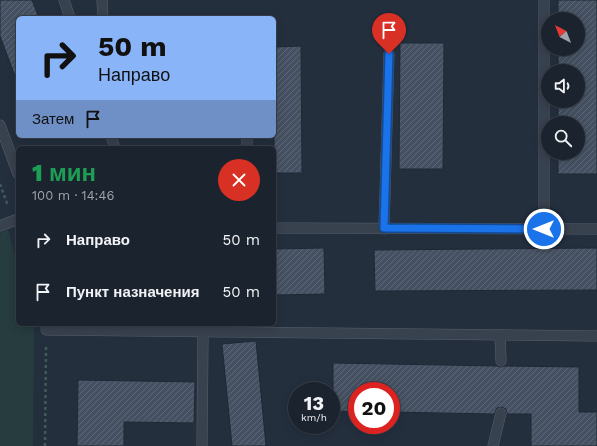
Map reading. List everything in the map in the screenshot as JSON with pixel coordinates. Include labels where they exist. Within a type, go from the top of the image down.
[{"type":"lane","points":[[64,0],[69,16]]},
{"type":"lane","points":[[102,0],[103,16]]},
{"type":"lane","points":[[544,0],[544,229]]},
{"type":"lane","points":[[384,228],[389,54]]},
{"type":"lane","points":[[0,125],[16,169]]},
{"type":"lane","points":[[0,226],[16,220]]},
{"type":"lane","points":[[276,228],[597,229]]},
{"type":"lane","points":[[46,330],[203,333],[500,334],[597,336]]},
{"type":"lane","points":[[202,446],[203,333]]},
{"type":"lane","points":[[500,334],[501,361]]},
{"type":"lane","points":[[493,446],[500,413]]},
{"type":"path","points":[[45,446],[46,330]]},
{"type":"green space","points":[[8,230],[16,259],[16,326],[34,326],[33,446],[0,446],[0,233]]},
{"type":"building","points":[[0,0],[32,0],[38,16],[16,16],[16,79],[0,36]]},
{"type":"building","points":[[558,0],[597,0],[597,174],[558,174],[558,160],[585,160],[585,116],[558,116],[558,108],[585,108],[585,64],[558,64],[558,56],[585,56],[585,12],[558,12]]},
{"type":"building","points":[[400,43],[444,43],[443,169],[399,169]]},
{"type":"building","points":[[301,46],[302,173],[276,173],[276,146],[274,146],[274,138],[276,138],[276,47]]},
{"type":"building","points":[[324,248],[325,294],[276,295],[276,249]]},
{"type":"building","points":[[597,248],[597,290],[375,291],[374,250]]},
{"type":"building","points":[[256,341],[266,446],[232,446],[222,344]]},
{"type":"building","points":[[333,363],[501,367],[579,367],[579,412],[597,412],[597,446],[531,446],[531,414],[507,414],[506,409],[502,407],[497,408],[494,414],[400,412],[400,382],[348,382],[348,412],[340,411],[340,382],[333,382]]},
{"type":"building","points":[[78,380],[195,382],[194,423],[124,422],[124,446],[77,446]]},
{"type":"route","points":[[389,54],[384,228],[544,229]]}]
